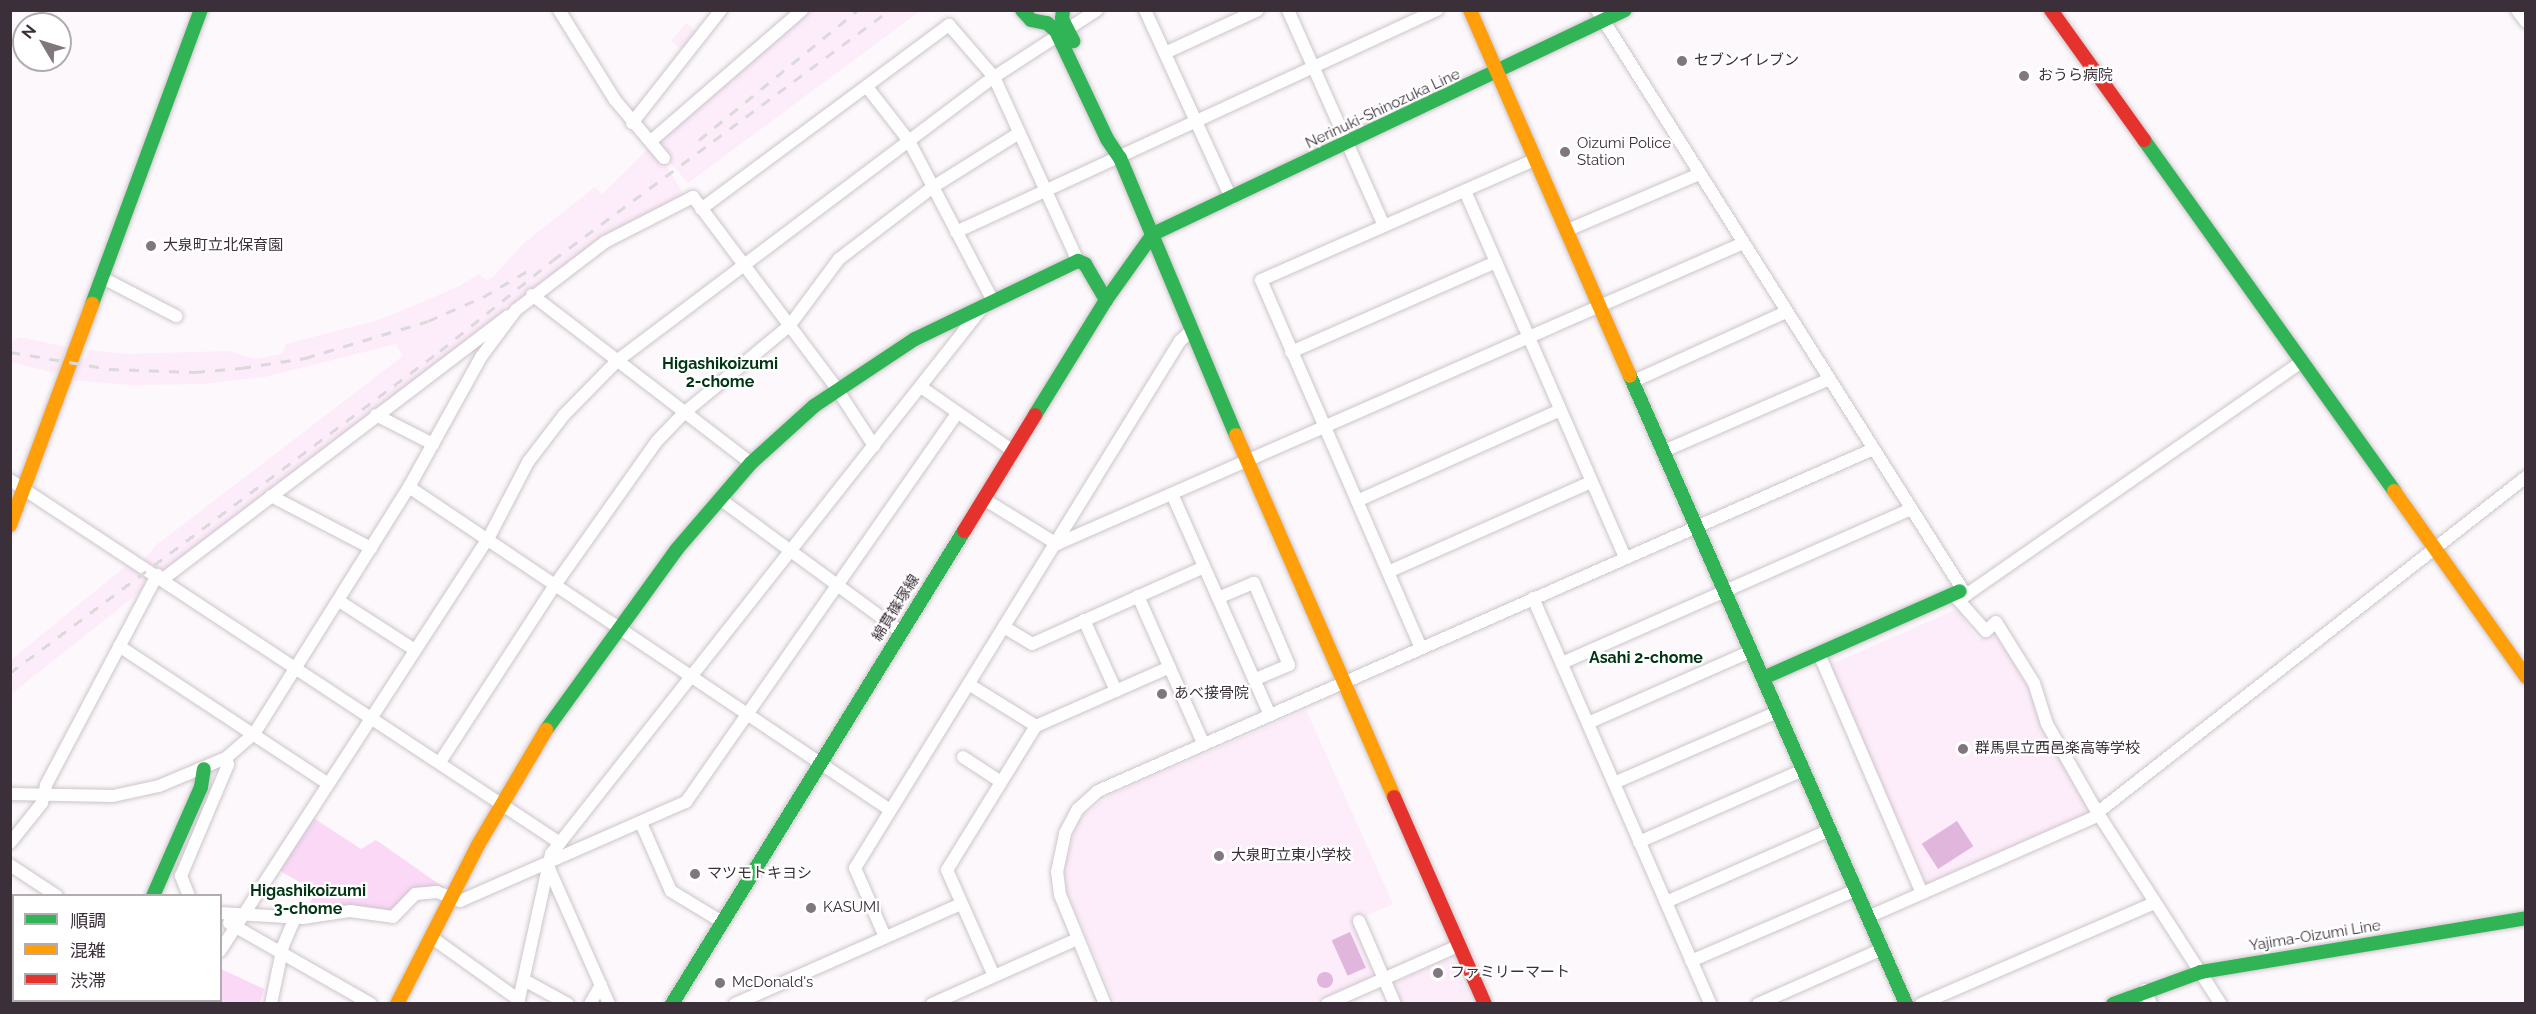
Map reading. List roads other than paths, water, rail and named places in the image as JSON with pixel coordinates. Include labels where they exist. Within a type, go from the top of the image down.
[{"type":"street","points":[[10,525],[201,10]]},
{"type":"street","points":[[558,10],[632,123],[651,141],[664,158]]},
{"type":"street","points":[[632,123],[721,10]]},
{"type":"street","points":[[1022,10],[1030,20],[1052,26],[1063,33]]},
{"type":"street","points":[[1063,10],[1063,33],[1107,139],[1120,158],[1191,331],[1485,1004]]},
{"type":"street","points":[[222,947],[488,539],[515,484],[543,441],[618,360],[994,77],[1097,10]]},
{"type":"street","points":[[1145,10],[1231,198]]},
{"type":"street","points":[[1165,53],[1258,10]]},
{"type":"street","points":[[1288,10],[1384,226]]},
{"type":"street","points":[[956,232],[1437,10]]},
{"type":"street","points":[[1470,10],[1906,1004]]},
{"type":"street","name":"Nerinuki-Shinozuka Line","points":[[1153,234],[1498,74],[1599,16],[1625,10]]},
{"type":"street","points":[[2051,10],[2526,677]]},
{"type":"street","points":[[2517,10],[2526,22]]},
{"type":"street","points":[[651,141],[798,11]]},
{"type":"street","points":[[1599,16],[1909,510],[1957,593],[1986,631],[1996,622],[2034,683],[2047,724],[2098,814],[2221,1004]]},
{"type":"street","points":[[701,209],[949,25],[994,77],[1078,261],[1085,264],[1106,300]]},
{"type":"street","points":[[867,87],[909,141],[956,232],[989,303]]},
{"type":"street","points":[[440,762],[555,585],[644,458],[684,413],[790,325],[839,259],[933,187],[1020,134]]},
{"type":"street","points":[[1421,648],[1261,280],[1537,159]]},
{"type":"street","points":[[1568,230],[1698,175]]},
{"type":"street","points":[[1465,191],[1625,558]]},
{"type":"street","points":[[10,843],[46,797],[46,785],[119,646],[160,577],[271,496],[516,310],[532,295],[605,242],[693,197],[837,389],[874,446]]},
{"type":"street","name":"綿貫篠塚線","points":[[672,1004],[1106,300],[1153,234]]},
{"type":"street","points":[[1057,544],[1741,244]]},
{"type":"street","points":[[397,1004],[502,803],[540,738],[620,626],[720,499],[751,464],[837,389],[915,339],[1078,261]]},
{"type":"street","points":[[1291,352],[1496,262]]},
{"type":"street","points":[[101,277],[176,316]]},
{"type":"street","points":[[532,295],[751,464]]},
{"type":"street","points":[[431,937],[519,1002],[547,864],[560,843],[989,303]]},
{"type":"street","points":[[10,794],[32,792],[46,797],[113,796],[159,786],[226,758],[254,734],[409,487],[481,357],[516,310]]},
{"type":"street","points":[[1634,381],[1784,313]]},
{"type":"street","points":[[885,937],[855,868],[1057,544],[1180,340],[1191,331]]},
{"type":"street","points":[[1763,678],[1957,593],[1966,595],[1975,592],[2301,363]]},
{"type":"street","points":[[1664,451],[1827,380]]},
{"type":"street","points":[[921,387],[1013,452]]},
{"type":"street","points":[[1357,501],[1560,410]]},
{"type":"street","points":[[222,915],[243,912],[295,918],[350,911],[393,917],[411,897],[422,892],[460,901],[686,802],[957,414]]},
{"type":"street","points":[[376,415],[433,444]]},
{"type":"street","points":[[1106,1004],[1060,895],[1057,872],[1065,833],[1078,809],[1098,791],[1871,450]]},
{"type":"street","points":[[1868,917],[2098,814],[2434,547],[2526,477]]},
{"type":"street","points":[[10,480],[560,843]]},
{"type":"street","points":[[1388,572],[1591,482]]},
{"type":"street","points":[[409,487],[620,626],[747,715],[890,810]]},
{"type":"street","points":[[1172,494],[1270,715]]},
{"type":"street","points":[[271,496],[371,548]]},
{"type":"street","points":[[720,499],[789,553],[901,632]]},
{"type":"street","points":[[984,499],[1057,544]]},
{"type":"street","points":[[1562,663],[1909,510]]},
{"type":"street","points":[[1004,627],[1032,644],[1204,567]]},
{"type":"street","points":[[1218,598],[1254,582],[1289,665],[1254,680]]},
{"type":"street","points":[[1138,596],[1203,743]]},
{"type":"street","points":[[1533,598],[1710,1004]]},
{"type":"street","points":[[339,600],[415,650]]},
{"type":"street","points":[[1084,620],[1116,691]]},
{"type":"street","points":[[119,646],[327,783]]},
{"type":"street","points":[[1588,723],[1751,651]]},
{"type":"street","points":[[1819,654],[1923,893]]},
{"type":"street","points":[[994,976],[947,870],[1036,726],[1170,667]]},
{"type":"street","points":[[970,685],[1036,726]]},
{"type":"street","points":[[1614,783],[1778,712]]},
{"type":"street","points":[[963,757],[1001,782]]},
{"type":"street","points":[[188,894],[181,876],[228,765],[226,758]]},
{"type":"street","points":[[154,894],[188,816],[204,769]]},
{"type":"street","points":[[1640,842],[1803,770]]},
{"type":"street","points":[[188,816],[204,821]]},
{"type":"street","points":[[641,823],[671,891],[722,922]]},
{"type":"street","points":[[1666,902],[1830,830]]},
{"type":"street","points":[[547,864],[609,1004]]},
{"type":"street","points":[[10,865],[54,894]]},
{"type":"street","points":[[1691,961],[1856,890]]},
{"type":"street","points":[[1921,1004],[2154,903]]},
{"type":"street","points":[[735,1004],[961,904]]},
{"type":"street","points":[[222,917],[234,926],[371,1004]]},
{"type":"street","points":[[271,1004],[281,953],[295,918]]},
{"type":"street","name":"Yajima-Oizumi Line","points":[[2113,1004],[2145,990],[2201,972],[2328,949],[2466,931],[2526,918]]},
{"type":"street","points":[[1359,921],[1395,1004]]},
{"type":"street","points":[[932,1004],[1077,939]]},
{"type":"street","points":[[1327,1004],[1460,945]]},
{"type":"street","points":[[1758,1004],[1882,949]]},
{"type":"street","points":[[524,980],[560,1002]]},
{"type":"street","points":[[590,1004],[601,985]]},
{"type":"street","points":[[2145,990],[2151,1004]]},
{"type":"railway","points":[[699,140],[858,10]]},
{"type":"railway","points":[[10,673],[440,351],[553,260],[890,10]]},
{"type":"railway","points":[[10,352],[109,369],[195,372],[241,368],[305,358],[428,321],[483,297],[529,270]]},
{"type":"place","name":"セブンイレブン","points":[[1682,61]]},
{"type":"place","name":"おうら病院","points":[[2024,76]]},
{"type":"place","name":"Oizumi Police Station","points":[[1565,152]]},
{"type":"place","name":"大泉町立北保育園","points":[[151,246]]},
{"type":"place","name":"あべ接骨院","points":[[1162,694]]},
{"type":"place","name":"群馬県立西邑楽高等学校","points":[[1963,749]]},
{"type":"place","name":"大泉町立東小学校","points":[[1219,856]]},
{"type":"place","name":"マツモトキヨシ","points":[[695,874]]},
{"type":"place","name":"KASUMI","points":[[811,908]]},
{"type":"place","name":"ファミリーマート","points":[[1438,973]]},
{"type":"place","name":"McDonald's","points":[[720,983]]},
{"type":"district","name":"Higashikoizumi 2-chome","points":[[720,373]]},
{"type":"district","name":"Asahi 2-chome","points":[[1646,658]]},
{"type":"district","name":"Higashikoizumi 3-chome","points":[[308,900]]}]
